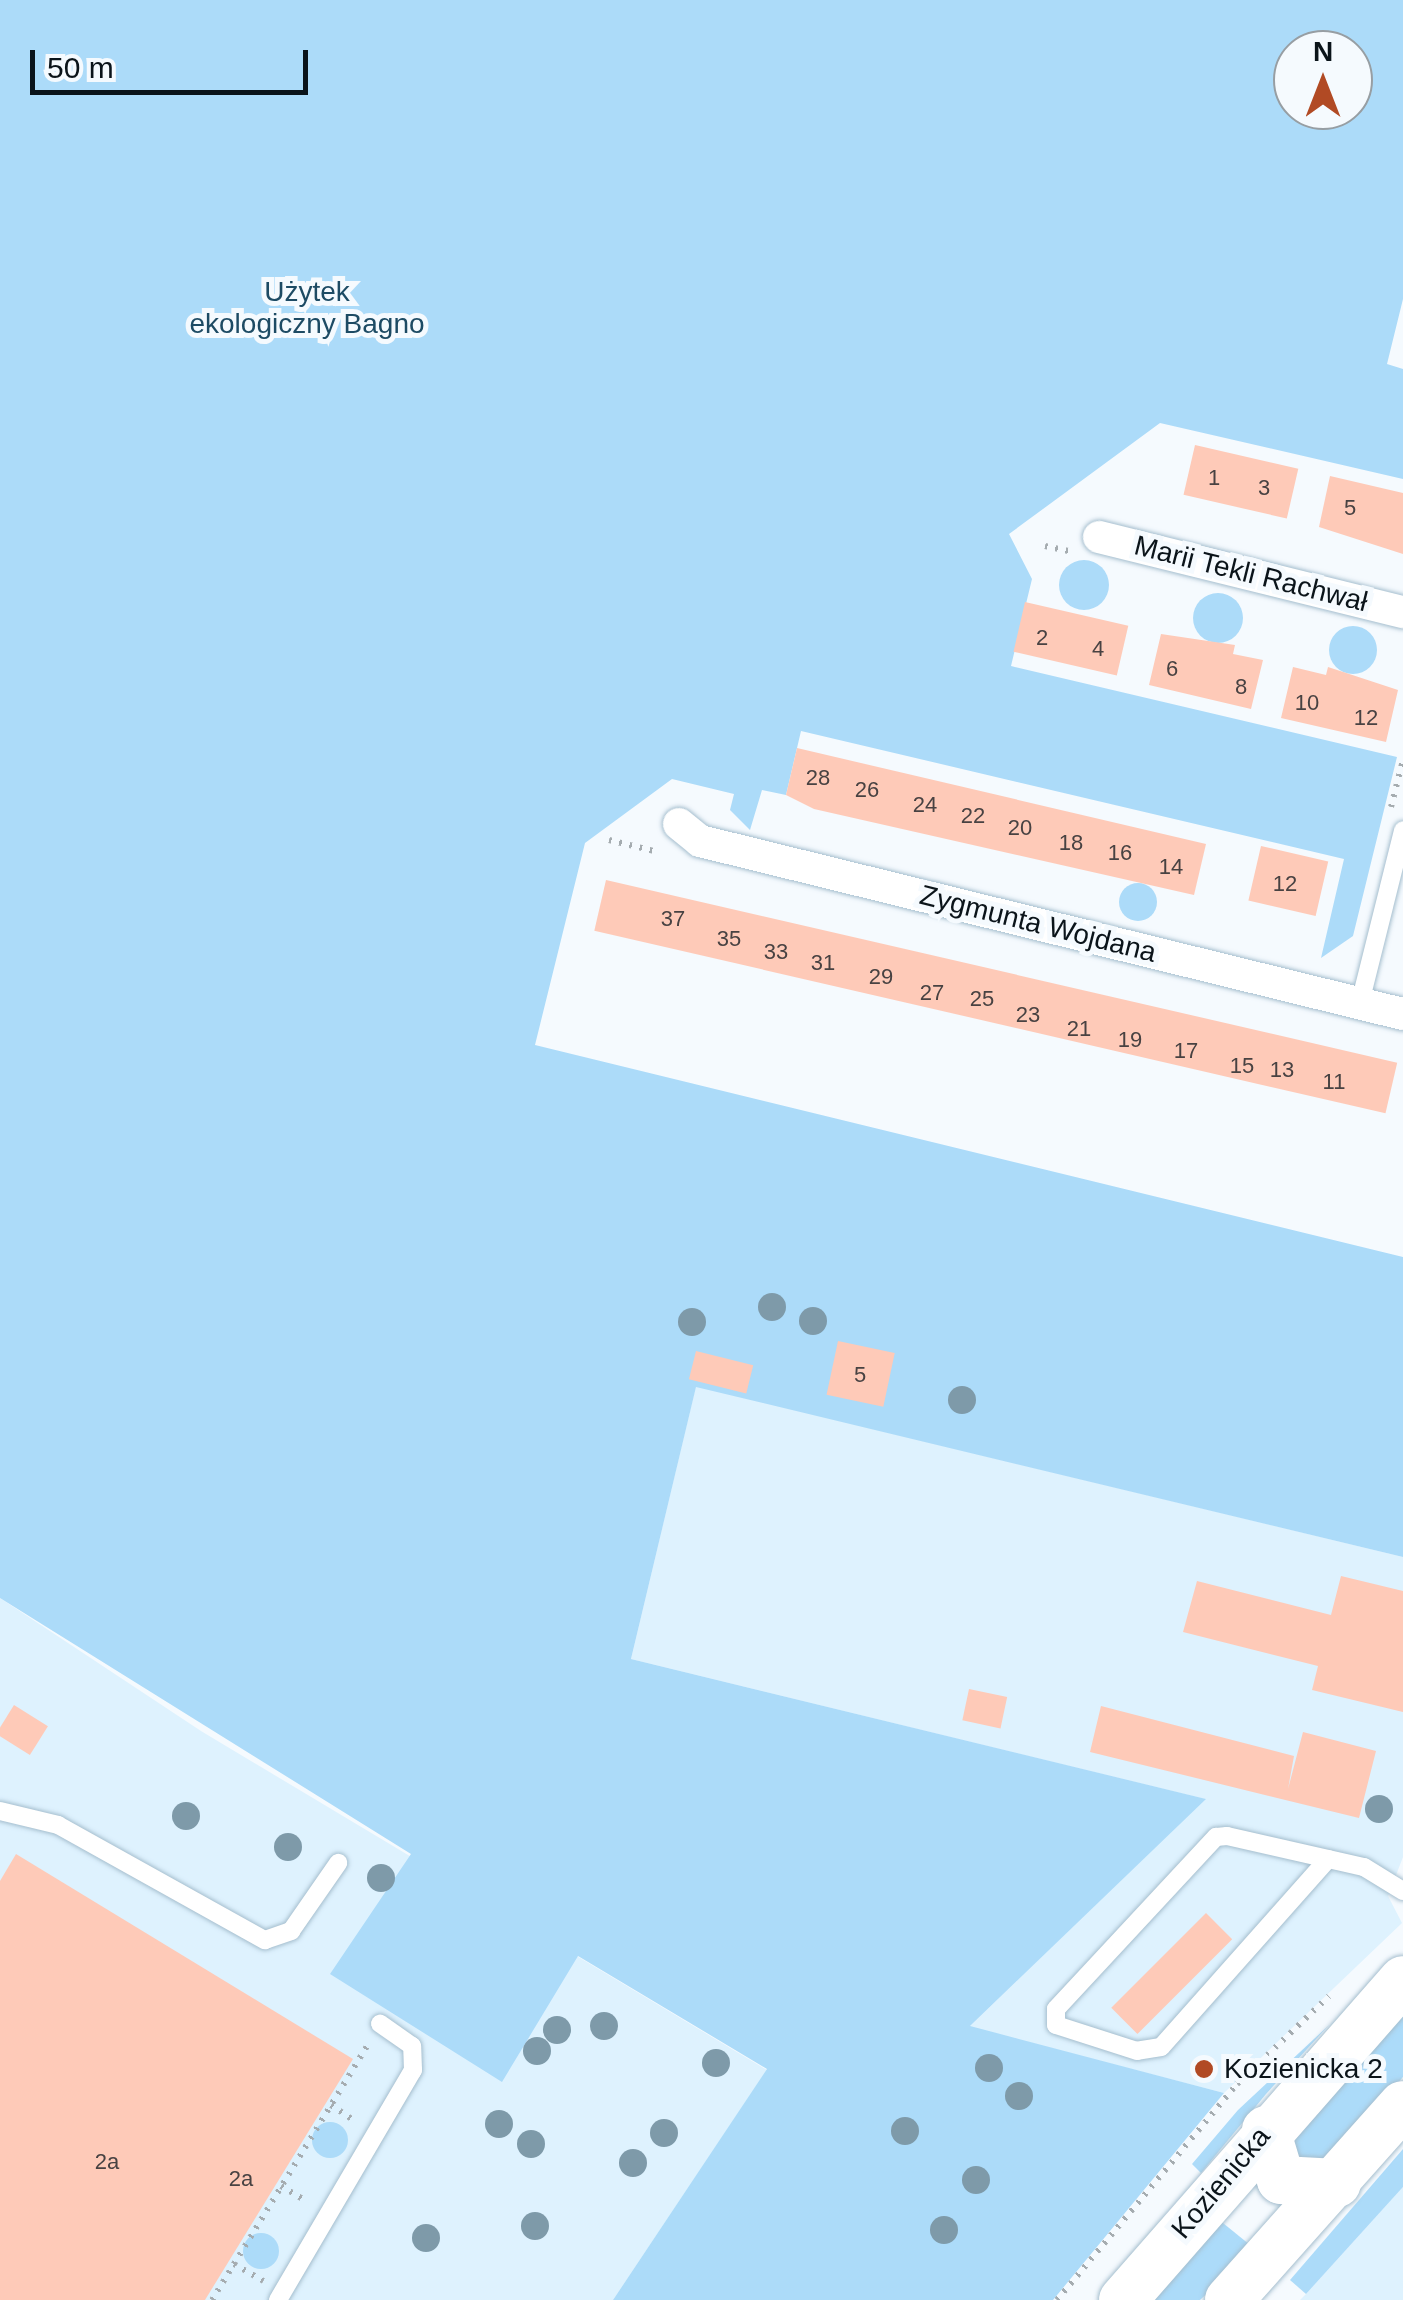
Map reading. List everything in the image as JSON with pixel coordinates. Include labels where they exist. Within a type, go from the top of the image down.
[{"type":"main road","name":"Kozienicka","points":[[1123,2300],[1266,2130],[1403,1980]]},
{"type":"main road","points":[[1229,2300],[1337,2184],[1403,2105]]},
{"type":"main road","points":[[1266,2130],[1281,2180],[1337,2184]]},
{"type":"street","name":"Marii Tekli Rachwał","points":[[1098,537],[1403,612]]},
{"type":"street","name":"Zygmunta Wojdana","points":[[679,824],[700,842],[1403,1014]]},
{"type":"lane","points":[[1360,1003],[1403,830]]},
{"type":"lane","points":[[0,1811],[58,1825],[265,1940],[291,1931],[338,1863]]},
{"type":"lane","points":[[1328,1859],[1161,2047],[1137,2051],[1056,2025],[1056,2009],[1199,1847],[1227,1836],[1328,1859],[1403,1891]]},
{"type":"lane","points":[[278,2300],[414,2070],[412,2046],[380,2024]]},
{"type":"path","points":[[1390,814],[1403,760]]},
{"type":"path","points":[[1057,2300],[1237,2084],[1345,1982]]},
{"type":"path","points":[[212,2300],[380,2024]]},
{"type":"path","points":[[331,2105],[360,2125]]},
{"type":"path","points":[[282,2186],[312,2204]]},
{"type":"path","points":[[234,2264],[264,2282]]},
{"type":"shaded area","points":[[696,1386],[1403,1557],[1403,1857],[1388,1896],[1402,1923],[1224,2093],[969,2027],[1205,1799],[631,1659]]},
{"type":"shaded area","points":[[0,1598],[201,1731],[767,2070],[613,2300],[0,2300]]},
{"type":"shaded area","points":[[1403,2187],[1403,2300],[1300,2300],[1306,2294]]},
{"type":"green space","name":"Użytek ekologiczny Bagno","points":[[0,0],[1403,0],[1403,299],[1387,364],[1403,369],[1403,479],[1160,423],[1009,534],[1032,579],[1011,666],[1397,757],[1353,936],[1321,958],[1344,859],[801,731],[786,795],[762,790],[750,830],[730,810],[734,794],[672,779],[585,843],[535,1045],[1403,1257],[1403,1557],[696,1387],[631,1659],[1206,1799],[970,2026],[1224,2093],[1053,2300],[613,2300],[767,2069],[578,1956],[502,2082],[330,1974],[411,1854],[0,1598]]},
{"type":"green space","points":[[1084,560],[1101,568],[1109,585],[1101,602],[1084,610],[1067,602],[1059,585],[1067,568]]},
{"type":"green space","points":[[1218,593],[1236,600],[1243,618],[1236,636],[1218,643],[1200,636],[1193,618],[1200,600]]},
{"type":"green space","points":[[1353,626],[1370,633],[1377,650],[1370,667],[1353,674],[1336,667],[1329,650],[1336,633]]},
{"type":"green space","points":[[1138,883],[1151,889],[1157,902],[1151,915],[1138,921],[1125,915],[1119,902],[1125,889]]},
{"type":"green space","points":[[1403,2013],[1403,2077],[1329,2161],[1296,2161],[1291,2136]]},
{"type":"green space","points":[[1329,2025],[1201,2173],[1192,2164],[1238,2110]]},
{"type":"green space","points":[[330,2122],[342,2128],[348,2140],[342,2152],[330,2158],[318,2152],[312,2140],[318,2128]]},
{"type":"green space","points":[[1403,2149],[1403,2187],[1306,2294],[1290,2280]]},
{"type":"green space","points":[[1218,2219],[1255,2249],[1200,2300],[1153,2300]]},
{"type":"green space","points":[[261,2233],[273,2239],[279,2251],[273,2263],[261,2269],[249,2263],[243,2251],[249,2239]]},
{"type":"building","points":[[1195,445],[1298,469],[1287,519],[1184,495]]},
{"type":"building","points":[[1330,476],[1403,493],[1403,554],[1319,527]]},
{"type":"building","points":[[1025,602],[1128,626],[1117,676],[1014,652]]},
{"type":"building","points":[[1161,634],[1235,645],[1233,654],[1263,660],[1251,709],[1149,685]]},
{"type":"building","points":[[1293,667],[1326,675],[1328,667],[1398,690],[1386,742],[1281,718]]},
{"type":"building","points":[[797,748],[1206,844],[1194,895],[814,809],[786,795]]},
{"type":"building","points":[[1261,846],[1328,862],[1316,916],[1248,901]]},
{"type":"building","points":[[606,880],[1397,1063],[1385,1113],[594,931]]},
{"type":"building","points":[[838,1341],[895,1353],[883,1407],[827,1395]]},
{"type":"building","points":[[696,1351],[753,1365],[746,1393],[689,1379]]},
{"type":"building","points":[[1341,1576],[1403,1591],[1403,1712],[1312,1690],[1318,1666],[1183,1632],[1197,1581],[1331,1615]]},
{"type":"building","points":[[969,1689],[1007,1697],[1000,1728],[962,1720]]},
{"type":"building","points":[[14,1705],[48,1726],[30,1755],[0,1736],[0,1727]]},
{"type":"building","points":[[1101,1706],[1294,1756],[1288,1789],[1303,1732],[1376,1751],[1359,1818],[1090,1752]]},
{"type":"building","points":[[16,1854],[353,2059],[205,2300],[0,2300],[0,1881]]},
{"type":"building","points":[[1206,1913],[1232,1939],[1137,2034],[1111,2008]]},
{"type":"building","name":"Kozienicka 2","points":[[1204,2057],[1216,2069],[1205,2080],[1193,2068]]},
{"type":"place","name":"Kozienicka 2","points":[[1204,2069]]}]
